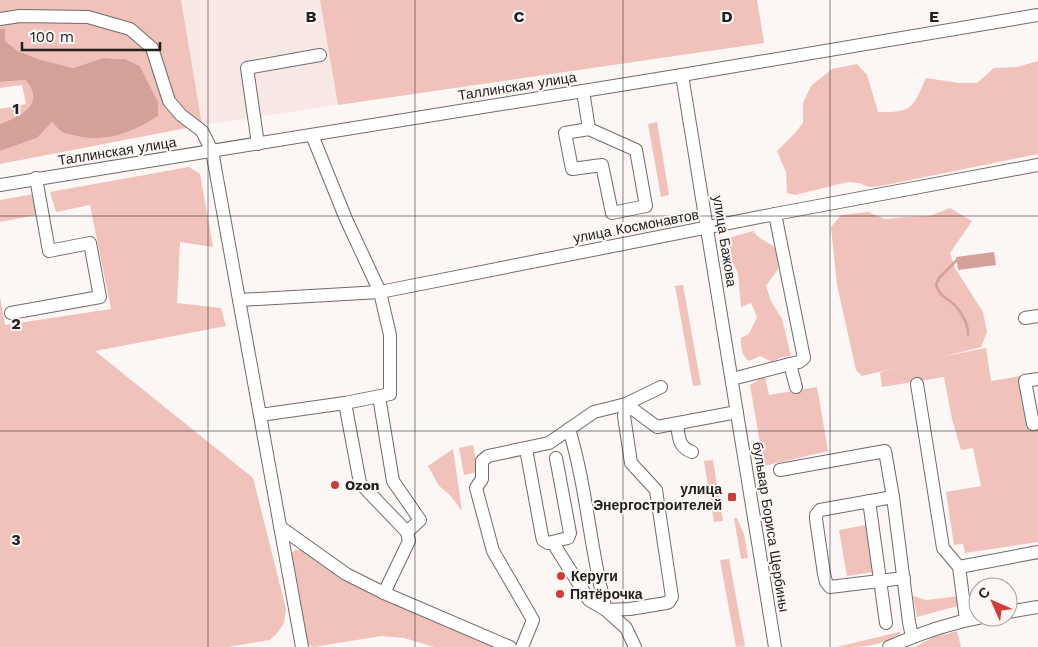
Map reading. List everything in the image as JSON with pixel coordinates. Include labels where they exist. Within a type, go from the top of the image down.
[{"type":"street","name":"Таллинская улица","points":[[0,185],[682,75],[1038,15]]},
{"type":"street","points":[[0,19],[20,16],[88,18],[130,29],[152,48],[169,101],[181,115],[202,131],[212,151],[302,647]]},
{"type":"street","points":[[258,144],[247,68],[320,55]]},
{"type":"street","name":"улица Бажова","points":[[682,75],[737,412]]},
{"type":"street","points":[[583,91],[589,129]]},
{"type":"street","points":[[589,129],[636,150],[646,206],[612,213],[602,164],[572,169],[565,133],[589,129]]},
{"type":"street","points":[[260,415],[345,403],[390,394],[390,335],[380,292],[346,219],[312,135]]},
{"type":"street","name":"улица Космонавтов","points":[[238,300],[380,292],[775,214],[1038,165]]},
{"type":"street","points":[[11,313],[100,297],[90,243],[49,251],[36,178]]},
{"type":"street","points":[[732,379],[799,362],[804,358],[775,214]]},
{"type":"street","points":[[790,364],[796,387]]},
{"type":"street","points":[[1038,379],[1025,381],[1033,424],[1038,423]]},
{"type":"street","points":[[889,647],[912,637],[966,620],[959,568],[943,548],[917,384]]},
{"type":"street","points":[[522,647],[533,620],[493,551],[476,488],[482,479],[482,461],[488,456],[549,443],[594,412],[626,404],[661,387]]},
{"type":"street","points":[[379,396],[393,481],[420,520],[407,532]]},
{"type":"street","points":[[345,403],[360,483],[407,532],[409,541],[384,593]]},
{"type":"street","points":[[626,404],[657,426],[737,412]]},
{"type":"street","points":[[606,610],[630,609],[666,603],[672,597],[656,490],[631,463],[624,416],[626,404]]},
{"type":"street","name":"бульвар Бориса Щербины","points":[[737,412],[775,647]]},
{"type":"street","points":[[677,424],[680,443],[685,449],[692,452]]},
{"type":"street","points":[[568,429],[575,451],[597,575],[606,610]]},
{"type":"street","points":[[531,448],[543,540],[548,543],[568,538],[570,533],[556,458]]},
{"type":"street","points":[[780,470],[885,451],[894,497],[908,622],[912,637]]},
{"type":"street","points":[[894,497],[820,510],[816,514],[816,519],[824,574],[826,582],[830,587],[904,578]]},
{"type":"street","points":[[869,501],[886,623]]},
{"type":"street","points":[[280,527],[346,574],[384,593],[510,647]]},
{"type":"street","points":[[553,543],[589,600],[606,610],[626,628],[635,647]]},
{"type":"street","points":[[286,560],[290,549],[295,546],[305,545]]},
{"type":"street","points":[[959,568],[1038,552]]},
{"type":"street","points":[[1018,610],[1038,607]]},
{"type":"street","points":[[901,647],[912,637]]},
{"type":"shaded area","points":[[0,0],[181,0],[202,125],[0,164],[0,151],[37,138],[52,122],[61,131],[76,136],[87,138],[108,137],[129,132],[158,116],[158,102],[140,66],[125,59],[103,58],[73,68],[41,60],[18,51],[5,41],[5,29],[0,29]]},
{"type":"shaded area","points":[[181,0],[320,0],[338,105],[202,125]]},
{"type":"shaded area","points":[[320,0],[757,0],[764,43],[338,105]]},
{"type":"shaded area","points":[[0,29],[5,29],[5,41],[18,51],[41,60],[73,68],[103,58],[125,59],[140,66],[158,102],[158,116],[129,132],[98,138],[87,138],[64,133],[52,122],[37,138],[0,151],[0,124],[28,108],[33,96],[31,88],[25,80],[0,82]]},
{"type":"shaded area","points":[[1038,61],[1038,154],[881,186],[869,187],[859,183],[848,182],[795,195],[787,193],[786,172],[777,151],[803,123],[803,103],[811,86],[832,69],[857,64],[867,75],[878,112],[890,112],[910,106],[918,96],[926,78],[959,83],[977,83],[994,68],[1017,67]]},
{"type":"shaded area","points":[[25,80],[31,89],[32,103],[22,113],[0,124],[0,109],[26,104],[22,85],[0,88],[0,82]]},
{"type":"shaded area","points":[[657,122],[669,195],[661,197],[648,124]]},
{"type":"shaded area","points":[[189,167],[200,174],[213,247],[180,242],[177,303],[221,308],[226,326],[95,351],[253,478],[286,609],[284,623],[270,640],[227,647],[0,647],[0,297],[5,325],[111,309],[90,205],[56,212],[50,192]]},
{"type":"shaded area","points":[[34,194],[36,215],[0,222],[0,200]]},
{"type":"shaded area","points":[[950,208],[972,221],[950,253],[955,268],[983,312],[987,332],[981,347],[942,357],[986,348],[991,381],[1021,376],[1029,429],[1038,428],[1038,542],[965,553],[963,544],[954,545],[946,492],[981,486],[973,448],[961,450],[952,419],[944,377],[882,387],[880,372],[898,367],[862,376],[856,370],[837,285],[831,227],[841,215],[868,212],[885,219],[930,216]]},
{"type":"shaded area","points":[[753,231],[777,249],[778,269],[766,286],[771,301],[782,319],[791,356],[782,357],[772,362],[760,356],[749,361],[743,354],[741,338],[749,334],[757,317],[751,303],[741,307],[738,273],[726,249],[725,239]]},
{"type":"shaded area","points":[[994,252],[996,265],[958,270],[956,257]]},
{"type":"shaded area","points":[[683,285],[701,385],[693,386],[675,286]]},
{"type":"shaded area","points":[[765,376],[769,395],[817,387],[828,451],[764,466],[750,385]]},
{"type":"shaded area","points":[[473,445],[478,472],[464,475],[459,448]]},
{"type":"shaded area","points":[[453,449],[462,511],[450,495],[439,486],[428,466]]},
{"type":"shaded area","points":[[713,460],[723,521],[714,522],[704,461]]},
{"type":"shaded area","points":[[734,518],[737,518],[744,534],[748,558],[741,559]]},
{"type":"shaded area","points":[[866,525],[874,572],[847,576],[839,530]]},
{"type":"shaded area","points":[[295,550],[307,552],[342,579],[503,647],[434,647],[404,638],[381,636],[314,647],[309,645],[305,640],[291,554]]},
{"type":"shaded area","points":[[729,559],[745,646],[736,647],[720,560]]},
{"type":"shaded area","points":[[913,596],[926,600],[960,596],[961,605],[917,617]]},
{"type":"shaded area","points":[[903,631],[887,640],[872,645],[837,647]]},
{"type":"shaded area","points":[[957,631],[961,647],[915,647],[932,638]]},
{"type":"waterway","points":[[957,260],[939,278],[936,285],[942,295],[960,311],[966,323],[968,335]]},
{"type":"place","name":"Ozon","points":[[335,485]]},
{"type":"place","name":"улица Энергостроителей","points":[[732,497]]},
{"type":"place","name":"Керуги","points":[[561,576]]},
{"type":"place","name":"Пятёрочка","points":[[560,594]]}]
